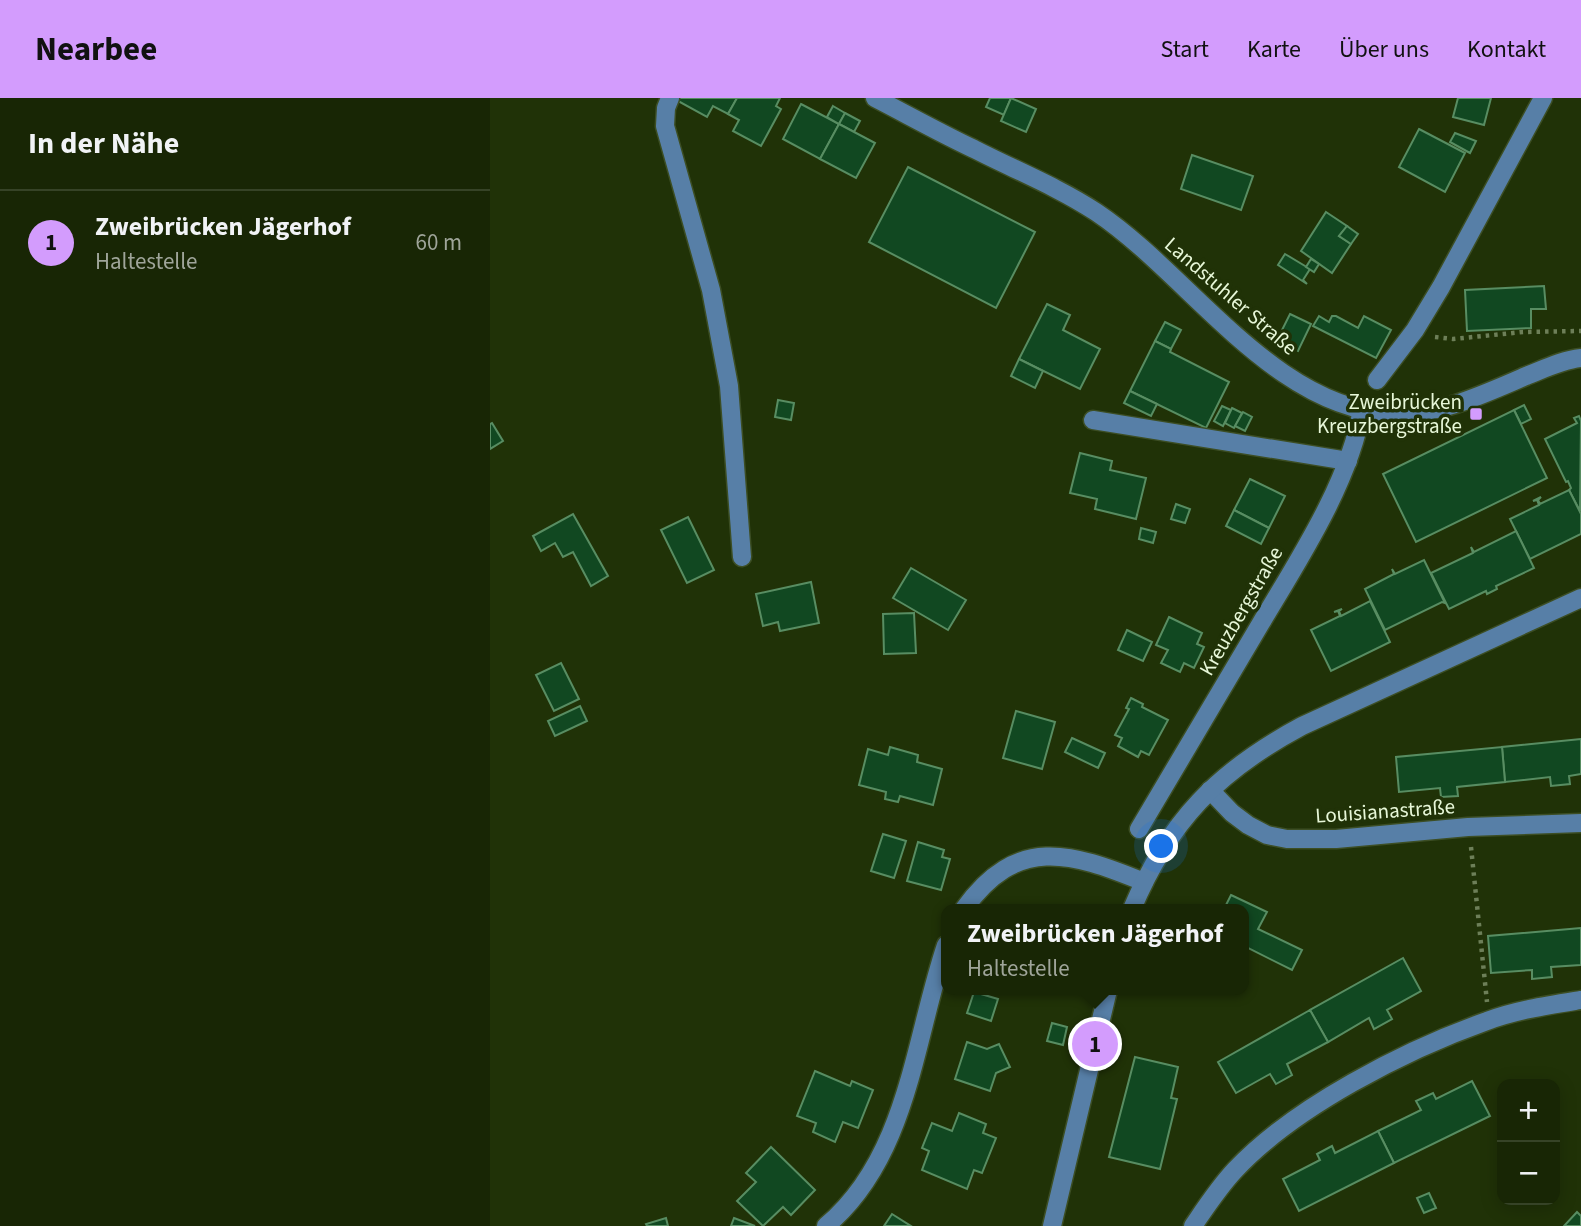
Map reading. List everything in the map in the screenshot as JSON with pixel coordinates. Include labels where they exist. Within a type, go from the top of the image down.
[{"type":"street","points":[[670,98],[666,108],[665,126],[711,290],[729,386],[742,557]]},
{"type":"street","name":"Landstuhler Straße","points":[[875,98],[1057,189],[1092,210],[1124,231],[1271,364],[1302,386],[1337,401],[1393,414],[1425,411],[1454,405],[1549,367],[1581,358]]},
{"type":"street","points":[[1377,380],[1415,330],[1543,98]]},
{"type":"street","name":"Kreuzbergstraße","points":[[1139,829],[1321,517],[1348,461],[1359,431],[1362,408]]},
{"type":"street","points":[[1093,420],[1348,461]]},
{"type":"street","points":[[1134,904],[1143,882],[1172,836],[1209,790],[1233,768],[1302,726],[1581,598]]},
{"type":"street","name":"Louisianastraße","points":[[1209,790],[1248,825],[1267,835],[1287,839],[1336,839],[1468,827],[1581,823]]},
{"type":"street","points":[[968,904],[986,881],[1001,870],[1034,857],[1065,857],[1098,863],[1143,882]]},
{"type":"street","points":[[826,1226],[865,1182],[891,1135],[912,1078],[941,965]]},
{"type":"street","points":[[1052,1226],[1107,995]]},
{"type":"street","points":[[1193,1226],[1234,1171],[1268,1139],[1319,1103],[1386,1065],[1489,1020],[1581,1000]]},
{"type":"path","points":[[1415,330],[1433,337],[1453,339],[1523,332],[1581,331]]},
{"type":"path","points":[[1468,827],[1480,917],[1489,1020]]},
{"type":"building","points":[[679,98],[737,98],[728,114],[713,106],[707,117],[678,101]]},
{"type":"building","points":[[737,98],[780,98],[776,106],[781,109],[761,146],[733,131],[739,120],[728,114]]},
{"type":"building","points":[[990,98],[1011,98],[1004,115],[986,107]]},
{"type":"building","points":[[1011,98],[1036,109],[1026,132],[1001,121]]},
{"type":"building","points":[[1458,98],[1491,98],[1484,125],[1453,117]]},
{"type":"building","points":[[801,104],[839,124],[820,159],[783,139]]},
{"type":"building","points":[[833,106],[845,113],[839,124],[827,117]]},
{"type":"building","points":[[845,113],[860,121],[854,132],[839,124]]},
{"type":"building","points":[[839,124],[875,143],[856,178],[820,159]]},
{"type":"building","points":[[1419,129],[1465,153],[1445,192],[1399,167]]},
{"type":"building","points":[[1455,133],[1476,141],[1470,153],[1450,142]]},
{"type":"building","points":[[1192,155],[1253,176],[1241,210],[1181,189]]},
{"type":"building","points":[[908,167],[1035,232],[996,308],[869,242]]},
{"type":"building","points":[[1326,212],[1347,226],[1339,236],[1351,244],[1332,273],[1301,251]]},
{"type":"building","points":[[1347,226],[1358,234],[1351,244],[1339,236]]},
{"type":"building","points":[[1285,254],[1310,269],[1303,280],[1307,284],[1278,265]]},
{"type":"building","points":[[1311,259],[1319,264],[1314,272],[1306,267]]},
{"type":"building","points":[[1544,286],[1546,309],[1531,309],[1531,328],[1467,331],[1465,290]]},
{"type":"building","points":[[1047,304],[1070,315],[1063,330],[1100,349],[1080,389],[1019,359]]},
{"type":"building","points":[[1290,314],[1311,324],[1298,351],[1277,340]]},
{"type":"building","points":[[1319,316],[1329,322],[1332,316],[1336,316],[1358,328],[1364,316],[1391,330],[1376,358],[1313,326]]},
{"type":"building","points":[[1165,322],[1181,330],[1171,349],[1155,341]]},
{"type":"building","points":[[1155,341],[1171,349],[1170,352],[1229,382],[1206,428],[1130,391]]},
{"type":"building","points":[[1019,359],[1043,371],[1035,388],[1011,376]]},
{"type":"building","points":[[1130,391],[1157,404],[1151,416],[1124,403]]},
{"type":"building","points":[[778,400],[794,403],[791,420],[775,417]]},
{"type":"building","points":[[1524,405],[1531,419],[1521,424],[1514,410]]},
{"type":"building","points":[[1222,406],[1231,410],[1223,426],[1214,421]]},
{"type":"building","points":[[1232,408],[1242,413],[1234,428],[1225,423]]},
{"type":"building","points":[[1514,410],[1547,478],[1416,542],[1383,474]]},
{"type":"building","points":[[1243,412],[1252,417],[1245,431],[1235,426]]},
{"type":"building","points":[[1579,416],[1580,511],[1569,490],[1571,488],[1568,481],[1566,482],[1545,439],[1577,423],[1574,418]]},
{"type":"building","points":[[492,423],[503,441],[490,449],[490,424]]},
{"type":"building","points":[[1080,453],[1112,461],[1110,470],[1146,478],[1136,519],[1095,509],[1097,499],[1070,493]]},
{"type":"building","points":[[1250,479],[1285,496],[1269,528],[1234,510]]},
{"type":"building","points":[[1569,490],[1581,514],[1581,534],[1530,559],[1510,519],[1539,505],[1537,500],[1533,501],[1541,497],[1538,500],[1540,504]]},
{"type":"building","points":[[1176,504],[1190,509],[1185,523],[1171,519]]},
{"type":"building","points":[[1234,510],[1269,528],[1261,544],[1226,526]]},
{"type":"building","points":[[573,514],[608,576],[591,586],[573,552],[563,557],[555,543],[541,551],[533,536]]},
{"type":"building","points":[[688,517],[714,570],[687,583],[661,530]]},
{"type":"building","points":[[1141,528],[1156,532],[1153,543],[1139,539]]},
{"type":"building","points":[[1516,531],[1534,568],[1496,586],[1497,589],[1487,594],[1486,591],[1449,609],[1431,573],[1473,553],[1471,547],[1474,552]]},
{"type":"building","points":[[1424,560],[1445,603],[1442,602],[1385,630],[1365,589],[1394,574],[1392,569],[1395,574]]},
{"type":"building","points":[[911,568],[966,600],[948,630],[893,598]]},
{"type":"building","points":[[811,582],[819,623],[780,631],[778,622],[763,626],[756,594]]},
{"type":"building","points":[[1370,601],[1390,642],[1331,671],[1311,630],[1340,616],[1338,611],[1334,612],[1342,609],[1339,611],[1341,616]]},
{"type":"building","points":[[914,613],[916,653],[884,654],[883,614]]},
{"type":"building","points":[[1169,617],[1202,633],[1197,644],[1204,647],[1194,668],[1184,663],[1180,672],[1161,663],[1168,650],[1156,645]]},
{"type":"building","points":[[1127,630],[1152,642],[1143,661],[1118,650]]},
{"type":"building","points":[[561,663],[579,699],[554,711],[536,675]]},
{"type":"building","points":[[1131,698],[1143,704],[1142,707],[1168,720],[1149,755],[1141,751],[1138,757],[1118,746],[1122,738],[1115,735],[1129,709],[1126,708]]},
{"type":"building","points":[[580,706],[587,721],[555,736],[548,721]]},
{"type":"building","points":[[1016,711],[1055,722],[1042,769],[1003,758]]},
{"type":"building","points":[[1072,738],[1105,753],[1098,768],[1065,752]]},
{"type":"building","points":[[1581,739],[1581,774],[1569,776],[1570,784],[1551,786],[1550,777],[1505,782],[1502,747]]},
{"type":"building","points":[[890,747],[918,755],[917,762],[942,769],[933,805],[900,796],[898,802],[885,799],[886,792],[859,785],[868,749],[888,755]]},
{"type":"building","points":[[1502,747],[1505,782],[1457,787],[1458,796],[1441,797],[1440,788],[1399,792],[1396,757]]},
{"type":"building","points":[[883,834],[906,841],[894,878],[871,871]]},
{"type":"building","points":[[918,842],[944,850],[942,857],[950,859],[941,890],[907,881]]},
{"type":"building","points":[[1231,895],[1267,912],[1258,929],[1302,950],[1292,970],[1249,948],[1249,904],[1226,904]]},
{"type":"building","points":[[1581,928],[1581,965],[1551,967],[1552,977],[1532,979],[1532,970],[1491,973],[1488,936]]},
{"type":"building","points":[[1403,958],[1421,991],[1387,1010],[1392,1019],[1374,1029],[1369,1018],[1328,1042],[1310,1010]]},
{"type":"building","points":[[973,995],[998,999],[991,1021],[967,1013]]},
{"type":"building","points":[[1310,1010],[1328,1042],[1287,1064],[1292,1075],[1276,1084],[1270,1074],[1236,1093],[1218,1062]]},
{"type":"building","points":[[1052,1023],[1067,1027],[1063,1045],[1047,1041]]},
{"type":"building","points":[[967,1042],[987,1049],[999,1044],[1010,1067],[996,1073],[990,1091],[955,1079]]},
{"type":"building","points":[[1135,1057],[1178,1067],[1171,1098],[1177,1099],[1160,1169],[1109,1157]]},
{"type":"building","points":[[815,1071],[850,1086],[852,1081],[873,1090],[858,1128],[843,1122],[835,1142],[813,1132],[816,1123],[797,1116]]},
{"type":"building","points":[[1472,1081],[1490,1116],[1394,1163],[1378,1131],[1421,1110],[1416,1101],[1433,1093],[1436,1099]]},
{"type":"building","points":[[959,1113],[986,1124],[983,1133],[996,1138],[982,1173],[974,1170],[967,1189],[922,1170],[929,1151],[922,1148],[932,1123],[952,1131]]},
{"type":"building","points":[[1378,1131],[1394,1163],[1299,1211],[1283,1179],[1320,1160],[1317,1154],[1332,1146],[1335,1153]]},
{"type":"building","points":[[771,1147],[815,1190],[791,1215],[783,1207],[763,1226],[737,1201],[756,1182],[746,1173]]},
{"type":"building","points":[[1429,1193],[1436,1208],[1424,1213],[1417,1198]]},
{"type":"building","points":[[1577,1212],[1581,1216],[1581,1226],[1564,1226]]},
{"type":"building","points":[[892,1214],[911,1226],[884,1226]]},
{"type":"building","points":[[666,1218],[668,1226],[646,1224]]},
{"type":"building","points":[[734,1218],[755,1226],[731,1226]]},
{"type":"place","name":"Zweibrücken Kreuzbergstraße","points":[[1476,414]]},
{"type":"place","name":"Zweibrücken Jägerhof","points":[[1095,1044]]}]
